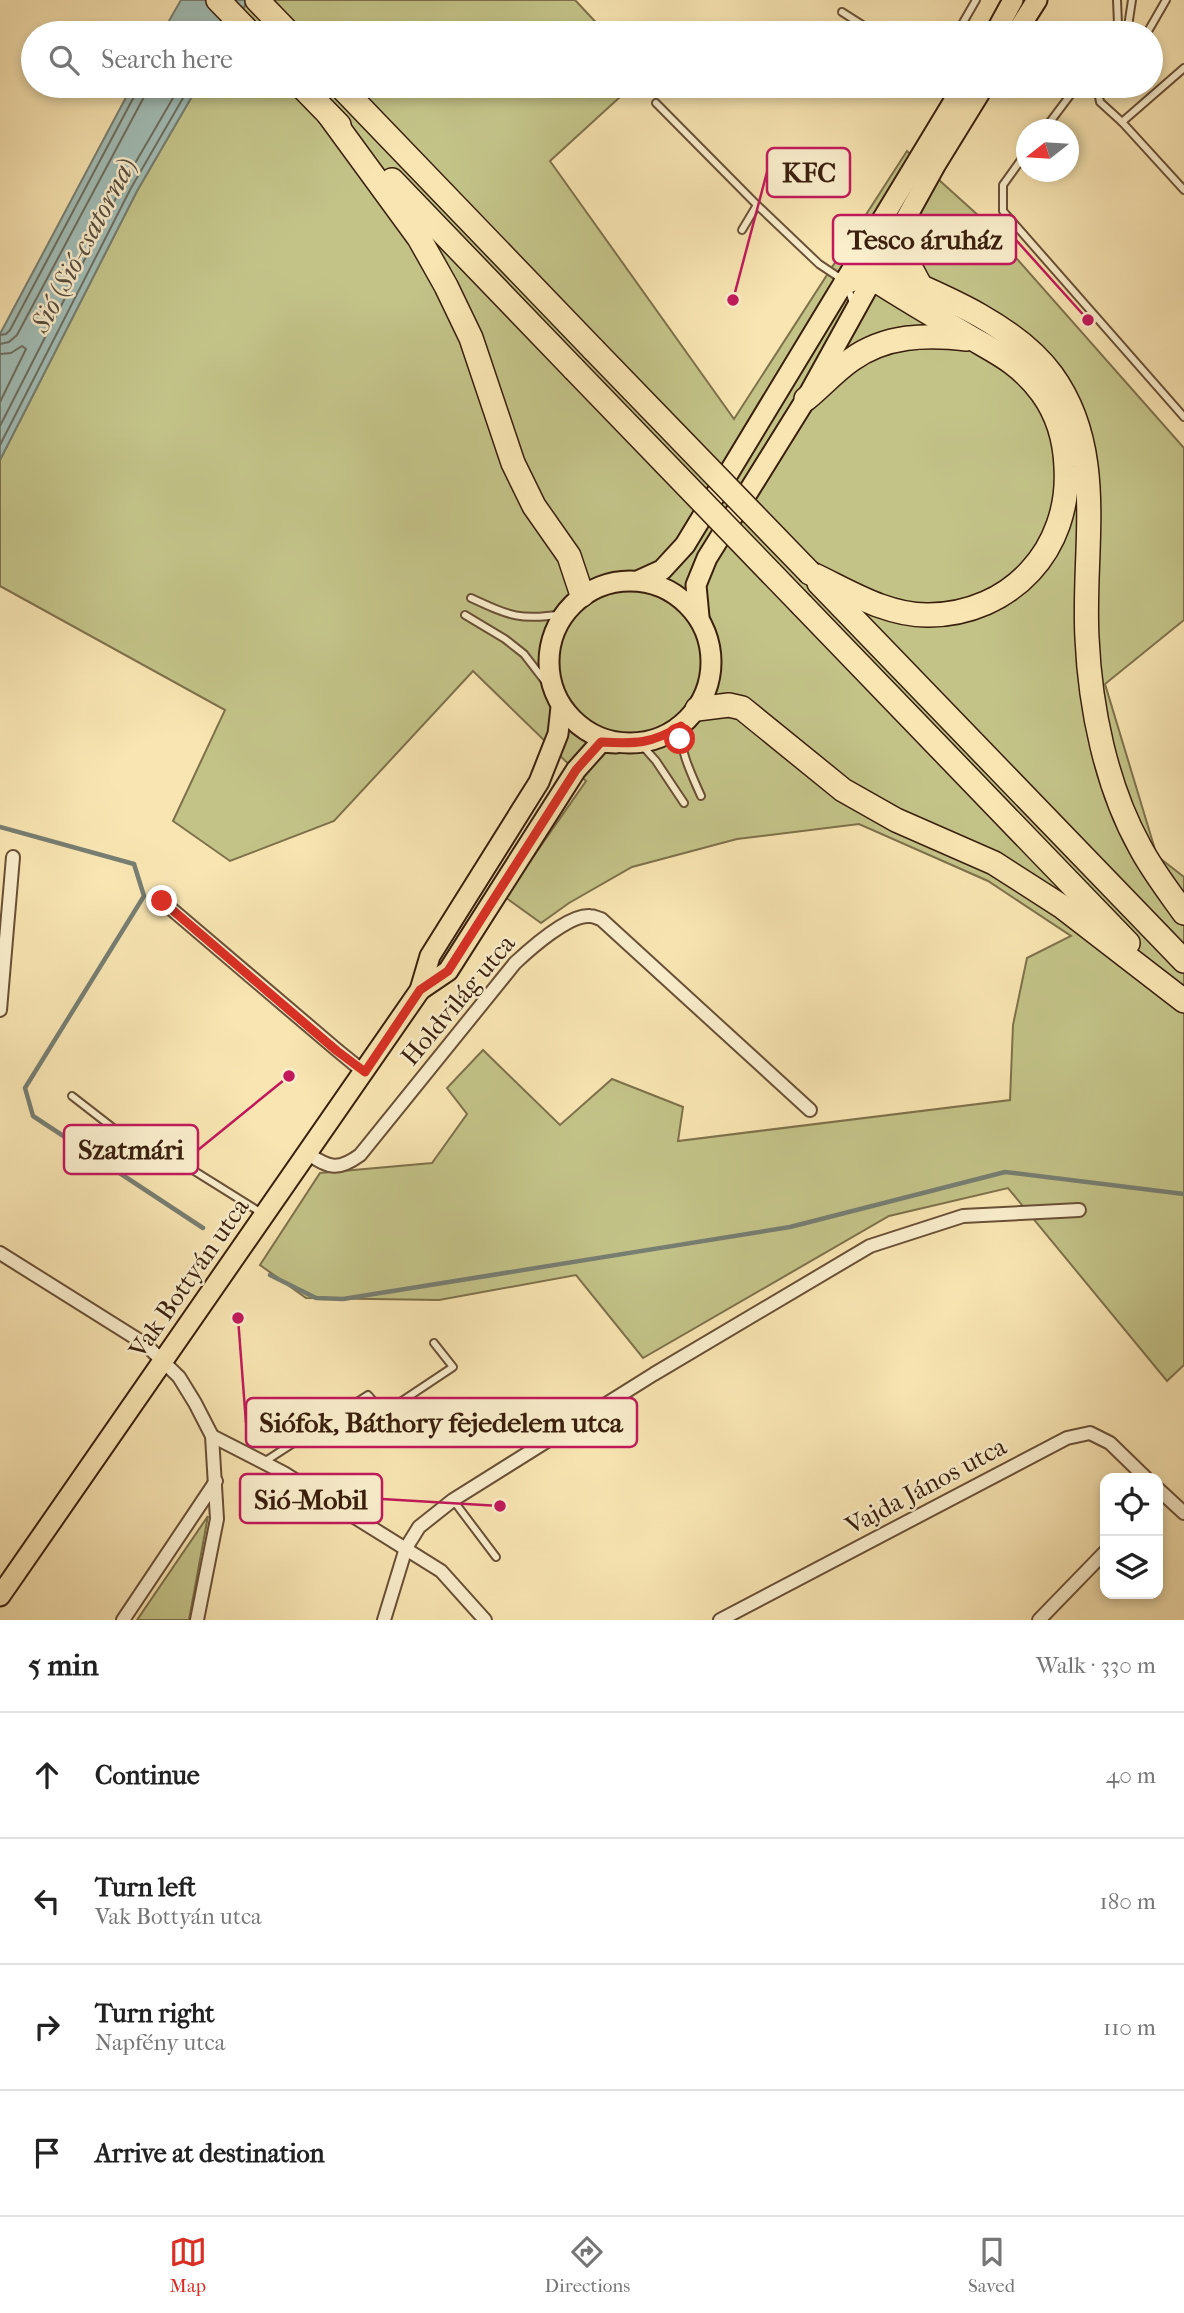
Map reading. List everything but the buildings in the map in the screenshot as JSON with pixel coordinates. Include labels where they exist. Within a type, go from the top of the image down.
[{"type":"highway","points":[[218,0],[238,21]]},
{"type":"highway","points":[[257,0],[277,21]]},
{"type":"highway","points":[[313,98],[1184,1001]]},
{"type":"highway","points":[[353,98],[1184,961]]},
{"type":"highway","points":[[329,114],[419,238],[446,286],[471,338],[513,463],[534,506],[569,556],[582,595]]},
{"type":"highway","points":[[899,233],[905,257],[921,287]]},
{"type":"highway","points":[[846,282],[871,267]]},
{"type":"highway","points":[[871,267],[981,316],[1032,354],[1051,373],[1066,396],[1080,429],[1087,458],[1087,636],[1091,693],[1099,735],[1119,800],[1140,847],[1184,913]]},
{"type":"highway","points":[[810,573],[878,606],[926,615],[948,614],[981,605],[1015,586],[1045,552],[1064,513],[1068,486],[1066,448],[1059,423],[1044,395],[1012,360],[973,339],[871,267]]},
{"type":"highway","points":[[806,399],[851,360],[891,341],[918,336],[973,339]]},
{"type":"highway","points":[[689,717],[729,705],[742,708],[843,790],[896,820],[994,863],[1061,906],[1184,1001]]},
{"type":"main road","points":[[1002,21],[1013,0]]},
{"type":"main road","points":[[1024,21],[1037,0]]},
{"type":"main road","points":[[699,617],[696,585],[707,558],[806,399],[855,308],[871,267],[963,98]]},
{"type":"main road","points":[[871,267],[899,233],[936,164],[964,98]]},
{"type":"main road","points":[[640,580],[662,570],[685,545],[846,282]]},
{"type":"main road","points":[[620,580],[640,580],[667,589],[690,606],[699,617],[709,639],[712,663],[708,687],[689,717],[662,737],[640,743],[617,743],[595,736],[576,724],[558,700],[548,666],[551,639],[563,614],[582,595],[600,585],[620,580]]},
{"type":"main road","name":"Vak Bottyán utca","points":[[0,1596],[420,990],[429,956],[539,782],[558,734],[558,700]]},
{"type":"main road","name":"Vak Bottyán utca","points":[[420,990],[448,971],[576,770],[601,742],[617,743]]},
{"type":"street","points":[[0,1010],[13,857]]},
{"type":"street","points":[[162,901],[365,1072]]},
{"type":"street","name":"Holdvilág utca","points":[[308,1154],[323,1164],[334,1167],[348,1164],[360,1155],[515,963],[538,942],[577,918],[589,915],[601,919],[810,1110]]},
{"type":"street","points":[[384,1620],[406,1548],[419,1527],[453,1500],[654,1374],[870,1246],[963,1216],[1079,1210]]},
{"type":"street","points":[[0,1253],[145,1344],[179,1377],[212,1436],[217,1519],[197,1620]]},
{"type":"street","name":"Vajda János utca","points":[[720,1620],[1067,1438],[1090,1433],[1110,1443],[1141,1473]]},
{"type":"street","points":[[212,1436],[264,1462],[441,1571],[485,1620]]},
{"type":"street","points":[[123,1620],[216,1480]]},
{"type":"street","points":[[1163,1497],[1184,1513]]},
{"type":"street","points":[[1039,1620],[1100,1557]]},
{"type":"lane","points":[[964,21],[976,0]]},
{"type":"lane","points":[[1118,0],[1118,21]]},
{"type":"lane","points":[[1130,21],[1132,0]]},
{"type":"lane","points":[[1154,21],[1166,0]]},
{"type":"lane","points":[[842,12],[856,21]]},
{"type":"lane","points":[[1163,87],[1184,68]]},
{"type":"lane","points":[[1052,119],[1068,98]]},
{"type":"lane","points":[[1099,98],[1100,102],[1122,122],[1184,190]]},
{"type":"lane","points":[[1122,122],[1150,98]]},
{"type":"lane","points":[[656,103],[823,268],[846,282],[855,308]]},
{"type":"lane","points":[[1016,168],[1003,185],[1003,211],[1184,417]]},
{"type":"lane","points":[[742,229],[757,205]]},
{"type":"lane","points":[[471,598],[521,618],[563,614]]},
{"type":"lane","points":[[465,615],[524,654],[558,700]]},
{"type":"lane","points":[[689,717],[680,739],[701,796]]},
{"type":"lane","points":[[640,743],[656,761],[684,803]]},
{"type":"lane","points":[[72,1096],[148,1155],[164,1153],[265,1215]]},
{"type":"lane","points":[[264,1462],[369,1395],[384,1413],[453,1367],[434,1343]]},
{"type":"lane","points":[[453,1500],[496,1557]]},
{"type":"green space","points":[[248,0],[575,0],[595,21],[236,21]]},
{"type":"green space","points":[[191,98],[619,98],[550,161],[734,419],[907,151],[980,217],[1184,448],[1184,620],[1105,684],[1157,856],[1184,877],[1184,1365],[1167,1381],[1008,1188],[889,1216],[643,1358],[576,1275],[439,1300],[306,1298],[260,1265],[320,1173],[432,1163],[467,1114],[447,1088],[483,1050],[560,1125],[612,1079],[683,1107],[678,1141],[1010,1100],[1013,1025],[1027,958],[1071,936],[988,881],[859,824],[737,839],[632,867],[569,903],[541,923],[505,897],[586,781],[473,671],[334,821],[230,861],[173,821],[225,710],[0,586],[0,460],[137,191]]},
{"type":"green space","points":[[208,1516],[189,1620],[137,1620]]},
{"type":"water","points":[[181,0],[248,0],[236,21],[169,21]]},
{"type":"water","name":"Sió (Sió-csatorna)","points":[[126,98],[191,98],[137,191],[0,460],[0,334]]},
{"type":"waterway","points":[[0,827],[134,864],[144,896],[25,1088],[33,1116],[203,1228]]},
{"type":"waterway","points":[[270,1275],[316,1298],[343,1299],[790,1227],[1005,1172],[1184,1194]]},
{"type":"place","name":"KFC","points":[[733,300]]},
{"type":"place","name":"Tesco áruház","points":[[1088,320]]},
{"type":"place","name":"Szatmári","points":[[289,1076]]},
{"type":"place","name":"Siófok, Báthory fejedelem utca","points":[[238,1318]]},
{"type":"place","name":"Sió-Mobil","points":[[500,1506]]},
{"type":"route","points":[[162,901],[365,1072],[420,990],[448,971],[576,770],[601,742],[640,743],[662,737],[681,726],[680,739]]}]
